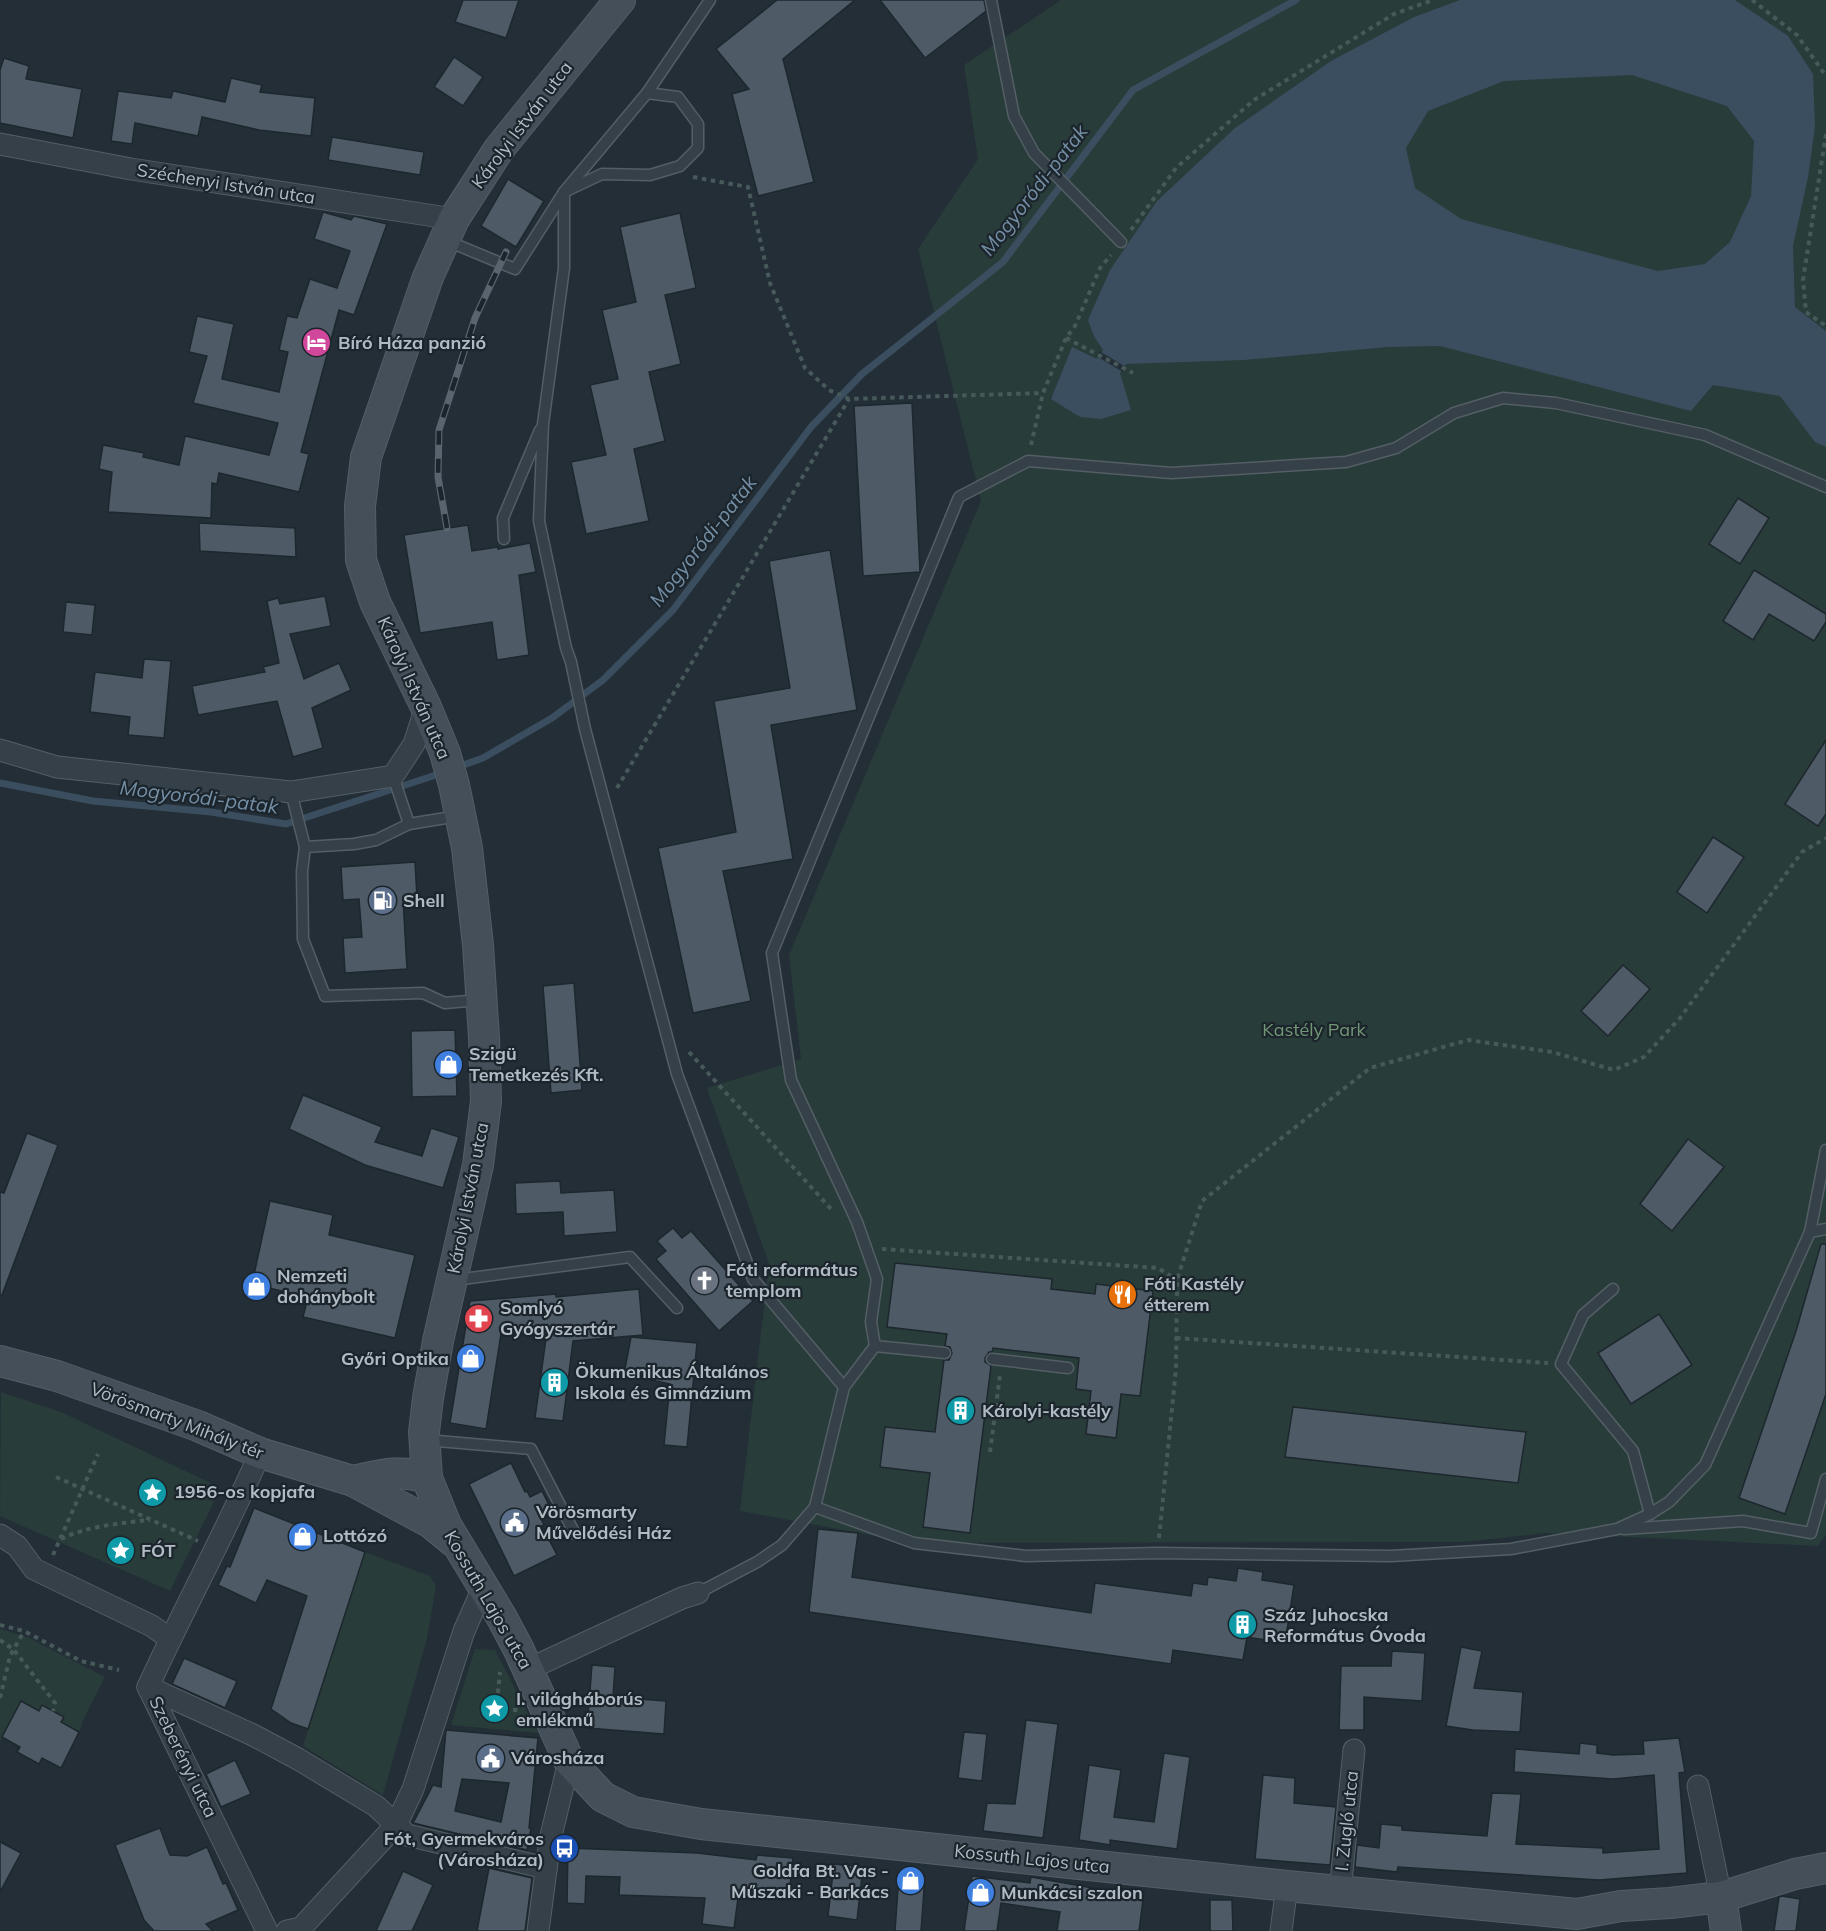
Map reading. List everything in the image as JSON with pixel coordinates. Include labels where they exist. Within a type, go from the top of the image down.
[{"type":"main road","name":"Károlyi István utca","points":[[427,1478],[424,1436],[438,1341],[478,1165],[486,1101],[481,1000],[471,880],[454,785],[446,756],[426,707],[375,602],[361,560],[360,506],[366,457],[428,278],[449,229],[500,149],[612,4]]},
{"type":"main road","name":"Vörösmarty Mihály tér","points":[[0,1361],[57,1376],[198,1426],[260,1453],[370,1481],[406,1495],[419,1489],[427,1478]]},
{"type":"main road","points":[[370,1481],[424,1436]]},
{"type":"main road","name":"Kossuth Lajos utca","points":[[427,1478],[455,1543],[502,1618],[515,1668],[569,1761],[603,1797],[633,1812],[701,1824],[1340,1892],[1577,1914],[1621,1906],[1670,1904],[1721,1897],[1795,1874],[1826,1868]]},
{"type":"main road","name":"Vörösmarty Mihály tér","points":[[370,1481],[431,1523],[455,1543]]},
{"type":"main road","points":[[1721,1897],[1726,1931]]},
{"type":"street","name":"Széchenyi István utca","points":[[0,144],[449,229]]},
{"type":"street","points":[[0,750],[57,767],[292,799],[394,779],[414,744],[426,707]]},
{"type":"street","name":"Szeberényi utca","points":[[260,1453],[148,1687],[267,1931]]},
{"type":"street","points":[[0,1535],[17,1546],[34,1569],[152,1626],[170,1639]]},
{"type":"street","points":[[297,1930],[396,1825],[413,1789],[464,1631],[483,1588]]},
{"type":"street","points":[[515,1668],[698,1593]]},
{"type":"street","points":[[148,1687],[253,1735],[298,1759],[376,1806],[407,1835],[546,1868]]},
{"type":"street","name":"I. Zugló utca","points":[[1340,1892],[1354,1750]]},
{"type":"street","points":[[538,1931],[550,1840],[569,1761]]},
{"type":"street","points":[[1698,1786],[1721,1897]]},
{"type":"street","points":[[1281,1931],[1287,1886]]},
{"type":"lane","points":[[449,229],[515,269],[564,192],[647,93],[710,0]]},
{"type":"lane","points":[[991,0],[1014,116],[1034,153],[1121,242]]},
{"type":"lane","points":[[564,192],[602,174],[650,175],[680,166],[698,148],[699,124],[678,97],[647,93]]},
{"type":"lane","points":[[564,192],[564,268],[543,424],[539,521],[566,648],[677,1074],[753,1279],[843,1386]]},
{"type":"lane","points":[[698,1593],[757,1562],[783,1545],[815,1507],[843,1386],[875,1346],[871,1322],[877,1279],[857,1222],[791,1080],[772,953],[959,497],[1028,460],[1171,473],[1346,462],[1396,448],[1454,413],[1503,398],[1556,403],[1705,435],[1826,487]]},
{"type":"lane","points":[[504,539],[503,518],[543,424]]},
{"type":"lane","points":[[394,779],[409,824]]},
{"type":"lane","points":[[292,799],[305,847],[302,871],[303,939],[325,996],[423,993],[446,1002],[481,1000]]},
{"type":"lane","points":[[305,847],[354,844],[376,840],[409,824],[461,815]]},
{"type":"lane","points":[[1617,1529],[1650,1514],[1669,1502],[1705,1465],[1810,1232],[1826,1150]]},
{"type":"lane","points":[[1810,1232],[1826,1229]]},
{"type":"lane","points":[[452,1281],[630,1257],[677,1308]]},
{"type":"lane","points":[[1613,1289],[1583,1315],[1561,1364],[1633,1451],[1650,1514]]},
{"type":"lane","points":[[875,1346],[945,1353]]},
{"type":"lane","points":[[997,1360],[1068,1368]]},
{"type":"lane","points":[[424,1436],[531,1449],[575,1534]]},
{"type":"lane","points":[[815,1507],[914,1543],[1026,1556],[1157,1553],[1391,1556],[1511,1549],[1617,1529],[1743,1521],[1811,1533],[1826,1479]]},
{"type":"path","points":[[1028,460],[1042,393],[1100,268],[1176,168],[1254,100],[1394,14],[1433,0]]},
{"type":"path","points":[[1752,0],[1797,35],[1826,76]]},
{"type":"path","points":[[1826,134],[1803,280],[1806,312],[1826,326]]},
{"type":"path","points":[[664,171],[748,188],[770,283],[805,368],[830,390],[849,399],[1042,393]]},
{"type":"path","points":[[1066,338],[1133,373]]},
{"type":"path","points":[[606,807],[849,399]]},
{"type":"path","points":[[1157,1553],[1176,1369],[1177,1280],[1203,1201],[1370,1068],[1468,1040],[1552,1052],[1614,1070],[1644,1058],[1680,1018],[1802,852],[1826,838]]},
{"type":"path","points":[[663,1024],[835,1214]]},
{"type":"path","points":[[867,1248],[1158,1268],[1177,1280]]},
{"type":"path","points":[[1176,1338],[1561,1364]]},
{"type":"path","points":[[990,1452],[997,1360]]},
{"type":"path","points":[[45,1575],[98,1454]]},
{"type":"path","points":[[56,1477],[215,1549]]},
{"type":"path","points":[[59,1539],[70,1534],[128,1522],[151,1520]]},
{"type":"path","points":[[0,1625],[24,1631],[81,1661],[119,1670]]},
{"type":"path","points":[[0,1698],[10,1656],[24,1631]]},
{"type":"path","points":[[0,1640],[14,1650],[55,1703],[53,1711]]},
{"type":"path","points":[[497,1702],[515,1668]]},
{"type":"path","points":[[490,1701],[497,1702],[504,1702],[503,1717],[489,1716],[490,1701]]},
{"type":"green space","name":"Kastély Park","points":[[1061,0],[1826,0],[1826,1535],[1818,1546],[1546,1533],[1464,1542],[914,1543],[740,1511],[769,1264],[707,1088],[801,1059],[789,955],[981,501],[918,249],[978,159],[964,65]]},
{"type":"green space","points":[[1,1392],[61,1412],[213,1484],[217,1488],[217,1496],[170,1591],[0,1516]]},
{"type":"green space","points":[[365,1552],[430,1576],[436,1586],[427,1638],[383,1795],[303,1746]]},
{"type":"green space","points":[[0,1629],[27,1637],[105,1677],[79,1732],[61,1722],[64,1717],[42,1706],[39,1711],[21,1702],[0,1742]]},
{"type":"green space","points":[[475,1649],[495,1650],[538,1733],[451,1725]]},
{"type":"water","points":[[1460,0],[1735,0],[1788,36],[1813,74],[1815,127],[1808,177],[1793,246],[1795,307],[1826,331],[1826,447],[1815,442],[1780,396],[1713,385],[1691,411],[1440,346],[1388,347],[1244,360],[1126,364],[1120,373],[1131,410],[1101,419],[1080,417],[1051,399],[1072,347],[1097,359],[1103,350],[1088,320],[1110,270],[1157,201],[1235,128],[1331,61],[1414,17]],"holes":[[[1632,75],[1727,106],[1754,141],[1751,196],[1730,242],[1705,264],[1658,271],[1461,219],[1415,188],[1406,148],[1428,111],[1504,81]]]},
{"type":"pier","points":[[1099,351],[1126,367],[1123,372],[1096,356]]},
{"type":"building","points":[[463,0],[519,0],[506,38],[455,22]]},
{"type":"building","points":[[777,0],[855,0],[783,59],[814,182],[758,196],[732,94],[749,89],[716,49]]},
{"type":"building","points":[[880,0],[984,0],[986,11],[925,58]]},
{"type":"building","points":[[454,57],[483,77],[463,106],[434,87]]},
{"type":"building","points":[[4,58],[29,66],[26,79],[82,89],[73,138],[0,123],[0,70]]},
{"type":"building","points":[[231,78],[262,85],[260,92],[315,98],[311,136],[259,130],[202,117],[198,136],[135,123],[132,144],[111,141],[118,91],[171,98],[173,91],[225,102]]},
{"type":"building","points":[[332,137],[424,152],[420,175],[328,160]]},
{"type":"building","points":[[508,179],[544,201],[516,247],[481,226]]},
{"type":"building","points":[[323,212],[351,220],[354,216],[387,224],[354,315],[339,310],[301,452],[309,454],[299,492],[219,473],[217,484],[212,483],[211,518],[108,512],[112,472],[99,469],[103,445],[144,453],[143,457],[179,465],[185,436],[269,455],[278,423],[193,403],[207,356],[189,352],[197,316],[234,324],[222,379],[279,392],[288,352],[279,350],[287,316],[297,318],[310,279],[337,288],[350,251],[314,239]]},
{"type":"building","points":[[680,213],[696,288],[665,295],[681,364],[649,372],[665,441],[634,449],[649,521],[586,534],[571,462],[606,455],[590,385],[618,379],[602,310],[636,302],[620,227]]},
{"type":"building","points":[[912,403],[920,572],[863,576],[854,406]]},
{"type":"building","points":[[1738,498],[1769,518],[1740,564],[1709,544]]},
{"type":"building","points":[[199,523],[295,528],[296,557],[200,551]]},
{"type":"building","points":[[468,525],[472,551],[530,543],[536,572],[519,575],[529,655],[497,660],[492,622],[420,633],[404,535]]},
{"type":"building","points":[[830,550],[857,710],[771,725],[793,859],[723,871],[751,1001],[693,1013],[658,848],[736,832],[714,701],[790,688],[769,561]]},
{"type":"building","points":[[1754,570],[1826,614],[1826,622],[1814,641],[1769,614],[1753,640],[1723,621]]},
{"type":"building","points":[[325,596],[331,626],[290,634],[304,679],[339,663],[351,690],[312,708],[323,748],[293,757],[277,701],[198,715],[192,686],[265,672],[263,667],[279,663],[267,601],[278,598],[280,604]]},
{"type":"building","points":[[66,602],[95,605],[92,635],[63,632]]},
{"type":"building","points":[[144,659],[171,661],[164,738],[128,735],[130,717],[90,712],[95,672],[142,678]]},
{"type":"building","points":[[1826,740],[1826,814],[1818,826],[1785,804]]},
{"type":"building","points":[[1713,837],[1744,857],[1707,913],[1677,892]]},
{"type":"building","points":[[415,862],[417,897],[403,898],[407,969],[345,973],[343,938],[362,937],[359,899],[343,900],[341,867]]},
{"type":"building","points":[[1623,965],[1650,989],[1608,1036],[1581,1011]]},
{"type":"building","points":[[574,983],[582,1090],[551,1093],[543,986]]},
{"type":"building","points":[[455,1030],[457,1096],[412,1097],[411,1031]]},
{"type":"building","points":[[303,1095],[382,1127],[375,1142],[422,1156],[431,1128],[459,1137],[443,1188],[365,1165],[289,1129]]},
{"type":"building","points":[[27,1133],[58,1145],[2,1295],[0,1295],[0,1192],[4,1193]]},
{"type":"building","points":[[1688,1139],[1724,1167],[1672,1231],[1640,1204]]},
{"type":"building","points":[[560,1181],[561,1193],[614,1190],[617,1232],[564,1236],[563,1212],[516,1214],[515,1183]]},
{"type":"building","points":[[270,1201],[333,1215],[329,1235],[415,1255],[395,1338],[303,1317],[308,1297],[252,1284]]},
{"type":"building","name":"Fóti református templom","points":[[673,1228],[682,1238],[691,1231],[753,1301],[719,1331],[656,1259],[666,1251],[657,1241]]},
{"type":"building","points":[[1821,1244],[1826,1244],[1826,1394],[1785,1514],[1739,1498],[1796,1331]]},
{"type":"building","name":"Károlyi-kastély","points":[[895,1263],[1052,1279],[1051,1289],[1095,1294],[1096,1284],[1153,1291],[1140,1396],[1121,1394],[1116,1438],[1086,1434],[1091,1391],[1076,1389],[1079,1358],[993,1348],[985,1358],[985,1362],[991,1366],[970,1533],[923,1527],[930,1473],[880,1467],[885,1427],[935,1432],[944,1360],[949,1360],[952,1353],[950,1347],[945,1346],[947,1334],[887,1327]]},
{"type":"building","points":[[639,1289],[643,1335],[573,1341],[563,1421],[535,1418],[547,1331],[501,1334],[486,1429],[450,1423],[470,1301],[556,1294],[556,1297]]},
{"type":"building","points":[[1659,1314],[1692,1365],[1631,1404],[1598,1353]]},
{"type":"building","points":[[631,1337],[697,1343],[687,1447],[664,1445],[670,1384],[624,1374]]},
{"type":"building","points":[[1293,1407],[1526,1432],[1518,1483],[1285,1457]]},
{"type":"building","name":"Vörösmarty Művelődési Ház","points":[[511,1463],[525,1492],[527,1491],[530,1497],[542,1491],[553,1513],[541,1519],[544,1525],[542,1526],[557,1555],[514,1576],[469,1484]]},
{"type":"building","points":[[254,1508],[365,1552],[308,1729],[291,1723],[271,1709],[307,1596],[267,1580],[256,1603],[218,1585],[227,1566],[230,1567]]},
{"type":"building","points":[[818,1529],[858,1533],[852,1577],[1091,1613],[1095,1583],[1191,1596],[1193,1583],[1207,1585],[1208,1577],[1236,1581],[1238,1568],[1263,1572],[1262,1580],[1294,1585],[1285,1643],[1247,1637],[1243,1660],[1173,1650],[1171,1664],[809,1612]]},
{"type":"building","points":[[1461,1647],[1482,1651],[1474,1688],[1523,1692],[1520,1732],[1473,1730],[1446,1726]]},
{"type":"building","points":[[1392,1651],[1425,1653],[1422,1701],[1364,1697],[1364,1730],[1339,1730],[1341,1666],[1391,1666]]},
{"type":"building","points":[[184,1658],[237,1681],[225,1708],[172,1684]]},
{"type":"building","points":[[592,1665],[615,1667],[613,1697],[666,1701],[664,1734],[587,1728]]},
{"type":"building","points":[[21,1701],[39,1711],[42,1705],[64,1717],[61,1722],[79,1732],[61,1768],[42,1758],[39,1764],[17,1752],[20,1747],[2,1737]]},
{"type":"building","points":[[1026,1720],[1058,1724],[1043,1838],[983,1831],[987,1803],[1015,1804]]},
{"type":"building","points":[[446,1730],[538,1738],[529,1828],[531,1828],[527,1850],[413,1823],[433,1785],[441,1787]],"holes":[[[462,1779],[509,1783],[501,1822],[455,1811]]]},
{"type":"building","points":[[964,1732],[987,1734],[982,1781],[958,1778]]},
{"type":"building","points":[[1679,1738],[1685,1772],[1679,1773],[1687,1873],[1599,1880],[1398,1867],[1397,1872],[1355,1867],[1357,1845],[1379,1848],[1381,1824],[1402,1826],[1402,1830],[1487,1836],[1492,1793],[1521,1794],[1516,1844],[1603,1848],[1603,1853],[1659,1849],[1654,1775],[1613,1779],[1514,1772],[1515,1749],[1579,1754],[1580,1743],[1597,1745],[1597,1753],[1644,1754],[1643,1741]]},
{"type":"building","points":[[1164,1753],[1190,1757],[1177,1849],[1110,1840],[1110,1845],[1079,1840],[1089,1765],[1121,1770],[1114,1817],[1154,1822]]},
{"type":"building","points":[[235,1760],[251,1794],[221,1807],[206,1774]]},
{"type":"building","points":[[1263,1775],[1295,1778],[1294,1803],[1336,1807],[1330,1865],[1255,1859]]},
{"type":"building","points":[[160,1828],[170,1855],[187,1856],[207,1847],[223,1884],[226,1883],[238,1910],[206,1924],[213,1931],[154,1931],[144,1920],[115,1845]]},
{"type":"building","points":[[0,1842],[21,1853],[0,1892]]},
{"type":"building","points":[[568,1848],[697,1853],[756,1860],[757,1855],[793,1858],[789,1894],[739,1890],[734,1928],[702,1924],[705,1898],[619,1895],[620,1877],[586,1876],[585,1904],[567,1903]]},
{"type":"building","points":[[834,1864],[863,1867],[857,1920],[828,1916]]},
{"type":"building","points":[[489,1868],[532,1878],[525,1931],[477,1931]]},
{"type":"building","points":[[403,1871],[433,1885],[412,1931],[376,1931]]},
{"type":"building","points":[[899,1874],[925,1876],[921,1931],[895,1931]]},
{"type":"building","points":[[972,1876],[1030,1883],[1031,1877],[1114,1892],[1115,1888],[1144,1892],[1139,1931],[1057,1931],[1060,1912],[1001,1903],[997,1931],[964,1931]]},
{"type":"building","points":[[1779,1897],[1800,1899],[1796,1931],[1774,1931]]},
{"type":"building","points":[[1210,1900],[1232,1900],[1233,1931],[1210,1931]]},
{"type":"waterway","name":"Mogyoródi-patak","points":[[455,768],[483,758],[552,718],[603,680],[673,610],[811,427],[862,374],[1003,262],[1133,90],[1296,0]]},
{"type":"waterway","name":"Mogyoródi-patak","points":[[0,783],[93,801],[211,812],[286,824],[442,773]]},
{"type":"railway","points":[[447,528],[438,477],[439,430],[475,318],[506,252]]},
{"type":"place","name":"Bíró Háza panzió","points":[[317,343]]},
{"type":"place","name":"Shell","points":[[382,901]]},
{"type":"place","name":"Szigü Temetkezés Kft.","points":[[448,1064]]},
{"type":"place","name":"Fóti református templom","points":[[705,1280]]},
{"type":"place","name":"Nemzeti dohánybolt","points":[[256,1286]]},
{"type":"place","name":"Fóti Kastély étterem","points":[[1123,1294]]},
{"type":"place","name":"Somlyó Gyógyszertár","points":[[479,1318]]},
{"type":"place","name":"Győri Optika","points":[[470,1359]]},
{"type":"place","name":"Ökumenikus Általános Iskola és Gimnázium","points":[[554,1382]]},
{"type":"place","name":"Károlyi-kastély","points":[[961,1411]]},
{"type":"place","name":"1956-os kopjafa","points":[[153,1492]]},
{"type":"place","name":"Vörösmarty Művelődési Ház","points":[[515,1522]]},
{"type":"place","name":"Lottózó","points":[[302,1536]]},
{"type":"place","name":"FÓT","points":[[120,1551]]},
{"type":"place","name":"Száz Juhocska Református Óvoda","points":[[1243,1625]]},
{"type":"place","name":"I. világháborús emlékmű","points":[[495,1709]]},
{"type":"place","name":"Városháza","points":[[490,1758]]},
{"type":"place","name":"Fót, Gyermekváros (Városháza)","points":[[565,1849]]},
{"type":"place","name":"Goldfa Bt. Vas - Műszaki - Barkács","points":[[910,1881]]},
{"type":"place","name":"Munkácsi szalon","points":[[980,1893]]}]
